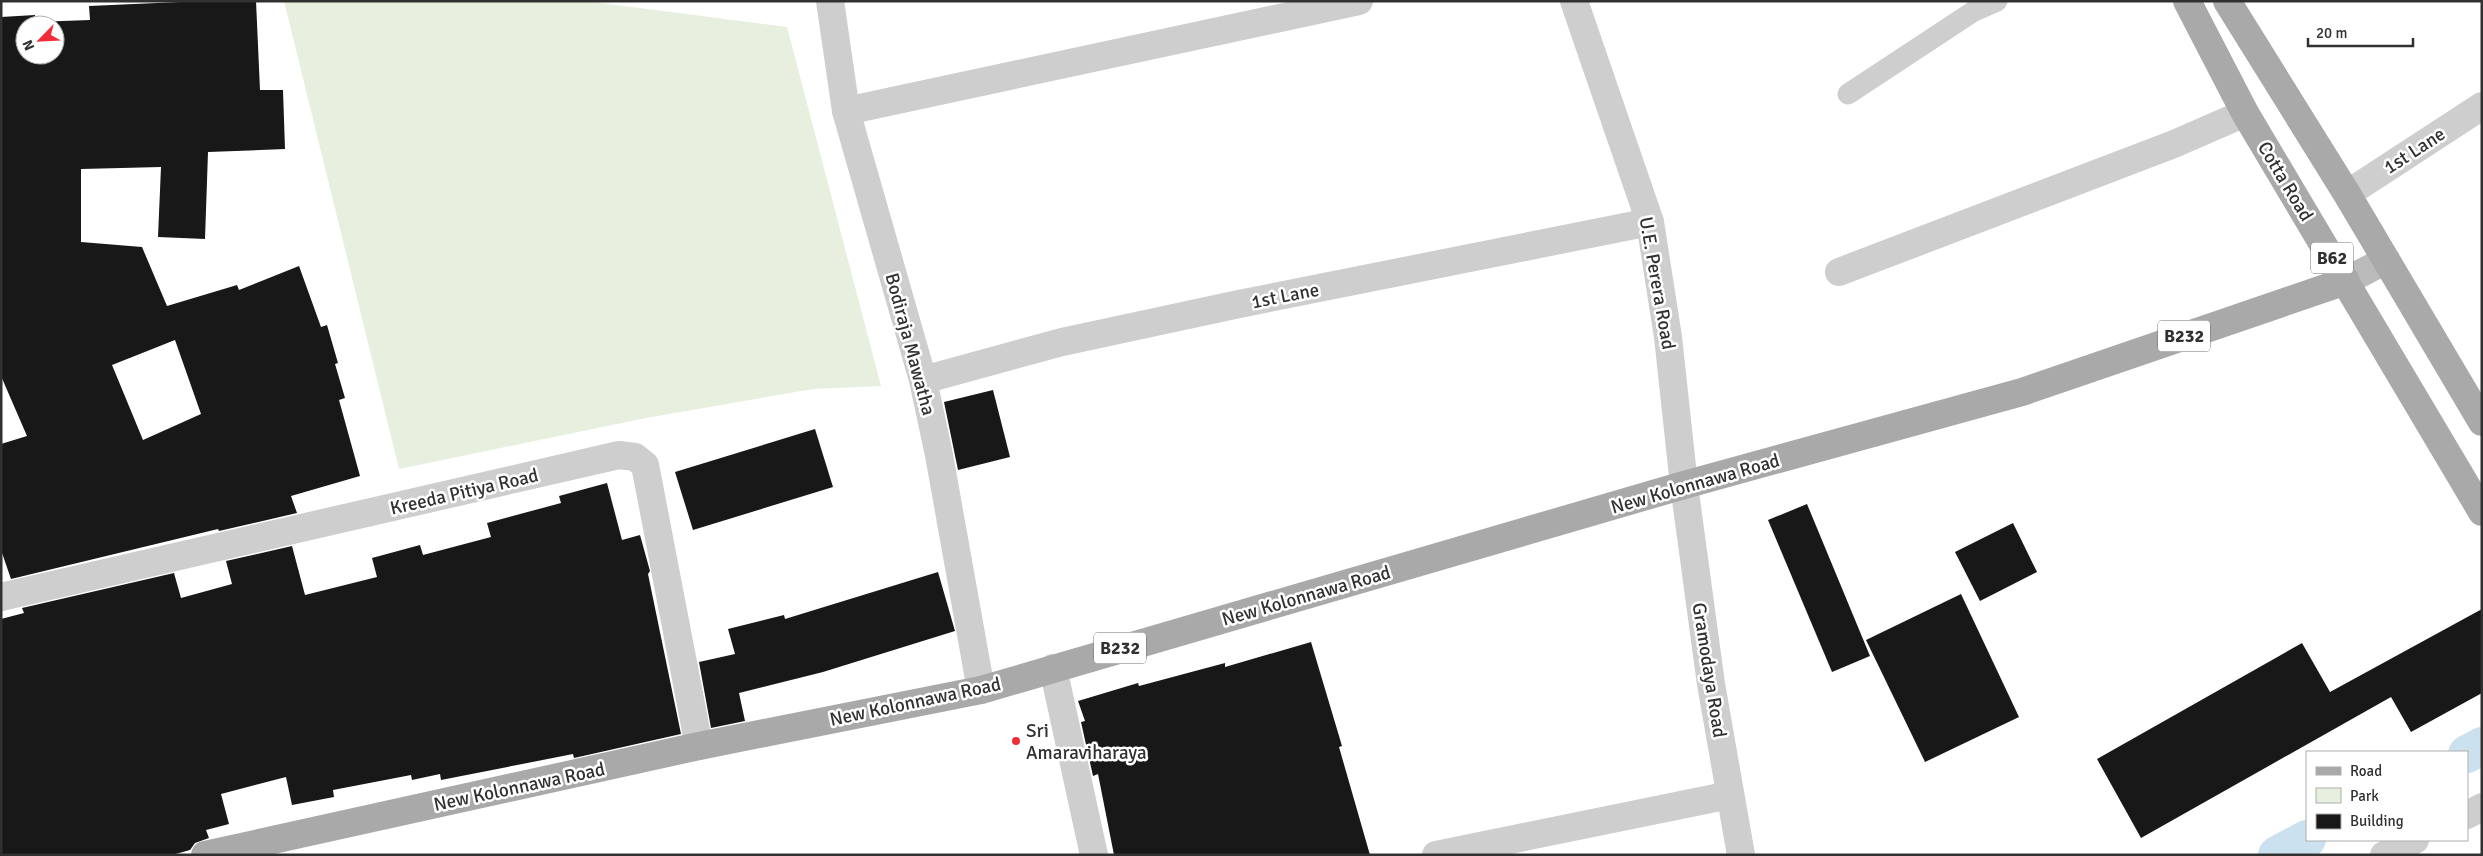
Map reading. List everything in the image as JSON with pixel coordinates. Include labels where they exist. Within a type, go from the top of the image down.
[{"type":"main road","name":"Cotta Road","points":[[2187,1],[2245,113],[2346,280],[2482,512]]},
{"type":"main road","name":"B62","points":[[2228,1],[2347,194],[2482,422]]},
{"type":"main road","name":"New Kolonnawa Road","points":[[205,855],[699,746],[981,690],[1684,485],[2022,392],[2346,280],[2386,260]]},
{"type":"street","name":"Bodiraja Mawatha","points":[[830,1],[846,111],[923,380],[939,455],[981,690]]},
{"type":"street","points":[[846,111],[1359,1]]},
{"type":"street","name":"U.E. Perera Road","points":[[1574,1],[1650,222],[1668,337],[1684,485]]},
{"type":"street","name":"1st Lane","points":[[2347,194],[2482,106]]},
{"type":"street","points":[[1839,272],[2174,144],[2245,113]]},
{"type":"street","name":"1st Lane","points":[[923,380],[1062,342],[1650,222]]},
{"type":"street","name":"Kreeda Pitiya Road","points":[[1,597],[609,458],[619,456],[635,457],[645,465],[699,746]]},
{"type":"street","name":"Gramodaya Road","points":[[1684,485],[1711,684],[1741,855]]},
{"type":"street","points":[[1053,668],[1094,855]]},
{"type":"street","points":[[1436,855],[1730,795]]},
{"type":"street","points":[[2468,814],[2482,807]]},
{"type":"street","points":[[2384,855],[2413,841]]},
{"type":"lane","points":[[1848,94],[1974,11],[1997,1]]},
{"type":"green space","points":[[284,1],[585,1],[787,27],[881,386],[813,389],[646,418],[399,469]]},
{"type":"building","points":[[202,1],[256,1],[260,90],[283,90],[285,149],[208,152],[205,239],[158,237],[161,167],[81,169],[81,242],[142,247],[167,306],[237,285],[239,290],[299,266],[321,327],[327,325],[338,363],[335,364],[345,398],[339,400],[360,476],[291,496],[297,513],[219,531],[218,529],[11,579],[1,550],[1,444],[27,436],[1,376],[1,17],[15,16],[15,65],[65,65],[65,21],[90,20],[89,6]],"holes":[[[175,340],[201,414],[143,440],[112,365]]]},
{"type":"building","points":[[993,390],[1010,457],[958,470],[944,402]]},
{"type":"building","points":[[815,429],[833,487],[693,530],[675,472]]},
{"type":"building","points":[[607,483],[622,540],[640,535],[650,571],[648,574],[681,734],[574,758],[573,754],[441,780],[440,774],[412,780],[411,775],[333,790],[334,797],[292,805],[286,777],[221,794],[229,824],[206,830],[209,838],[195,843],[190,850],[172,855],[1,855],[1,619],[24,613],[22,608],[174,573],[181,598],[232,584],[226,561],[292,546],[305,595],[377,577],[372,558],[420,545],[423,555],[491,537],[487,523],[561,503],[559,496]]},
{"type":"building","points":[[1807,504],[1870,656],[1832,672],[1768,520]]},
{"type":"building","points":[[2013,523],[2037,572],[1980,601],[1955,552]]},
{"type":"building","points":[[938,572],[955,631],[823,672],[739,693],[745,721],[711,728],[699,662],[735,654],[728,629],[784,615],[785,619]]},
{"type":"building","points":[[1961,594],[2019,717],[1925,762],[1866,640]]},
{"type":"building","points":[[2482,609],[2482,693],[2411,732],[2391,697],[2141,838],[2097,759],[2302,643],[2330,692]]},
{"type":"building","points":[[1311,642],[1342,746],[1339,747],[1370,855],[1114,855],[1098,774],[1093,776],[1081,722],[1085,721],[1078,701],[1138,683],[1139,686],[1225,663],[1225,667]]},
{"type":"waterway","points":[[2468,753],[2482,746]]},
{"type":"waterway","points":[[2277,855],[2306,840]]},
{"type":"place","name":"Sri Amaraviharaya","points":[[1016,741]]}]
